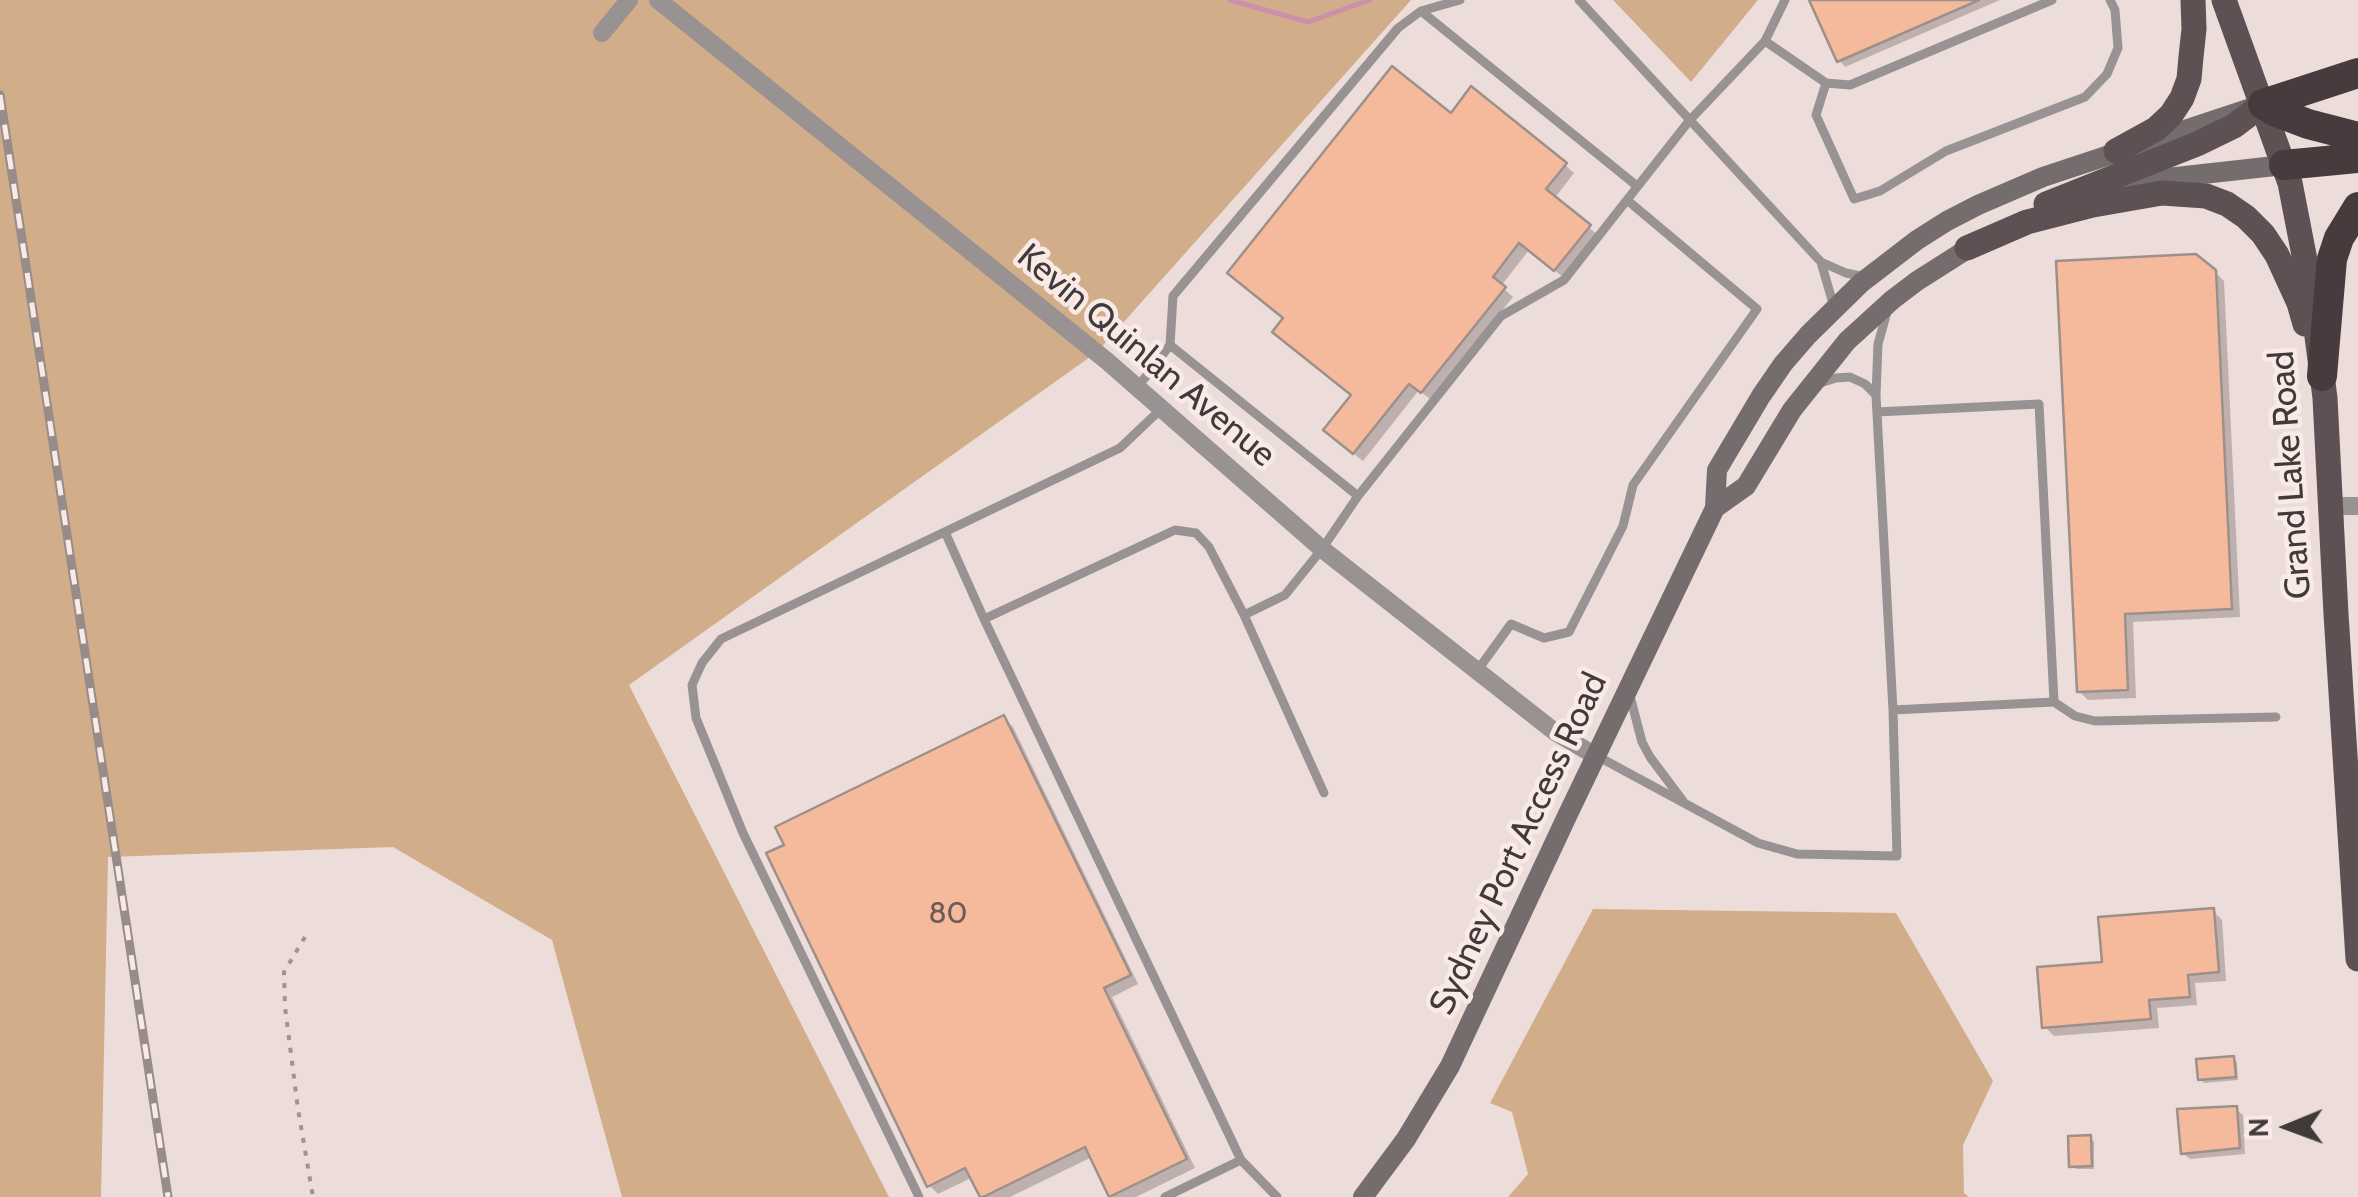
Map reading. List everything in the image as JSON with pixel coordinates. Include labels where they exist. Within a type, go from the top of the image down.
[{"type":"highway","points":[[2263,104],[2358,73]]},
{"type":"highway","points":[[2263,104],[2308,124],[2358,137]]},
{"type":"highway","points":[[2284,165],[2358,158]]},
{"type":"highway","points":[[2322,376],[2332,259],[2339,238],[2358,207]]},
{"type":"main road","points":[[2116,152],[2156,129],[2182,98],[2192,57],[2193,0]]},
{"type":"main road","name":"Grand Lake Road","points":[[2224,0],[2290,182],[2311,291],[2322,376],[2358,959]]},
{"type":"main road","points":[[1967,248],[2044,204],[2198,144],[2234,126],[2263,104]]},
{"type":"main road","name":"Sydney Port Access Road","points":[[1362,1197],[1406,1139],[1450,1066],[1715,508],[1717,470],[1783,364],[1834,308],[1868,278],[1917,240],[1978,205],[2043,177],[2263,104]]},
{"type":"main road","name":"Sydney Port Access Road","points":[[1715,508],[1746,486],[1808,387],[1847,341],[1892,300],[1967,248],[2035,212],[2092,194],[2166,178],[2284,165]]},
{"type":"main road","points":[[1967,248],[2027,222],[2093,204],[2162,193],[2216,200],[2246,216],[2277,254],[2299,303],[2322,376]]},
{"type":"street","points":[[602,32],[628,0]]},
{"type":"street","name":"Kevin Quinlan Avenue","points":[[658,0],[1107,361],[1322,549],[1555,732],[1596,756]]},
{"type":"street","points":[[2330,506],[2358,506]]},
{"type":"lane","points":[[1137,388],[1170,345],[1173,296],[1398,28],[1421,11],[1460,0]]},
{"type":"lane","points":[[1580,0],[1821,262],[1868,278]]},
{"type":"lane","points":[[1244,615],[1285,594],[1501,316],[1564,280],[1689,121],[1765,41],[1784,0]]},
{"type":"lane","points":[[1765,41],[1826,83],[1850,85],[2052,0]]},
{"type":"lane","points":[[1826,83],[1816,115],[1854,199],[1880,191],[1946,151],[2085,97],[2107,74],[2118,48],[2115,10],[2110,0]]},
{"type":"lane","points":[[1421,11],[1637,186]]},
{"type":"lane","points":[[1477,671],[1512,624],[1544,638],[1569,632],[1623,526],[1632,485],[1757,309],[1627,200]]},
{"type":"lane","points":[[1821,262],[1834,308]]},
{"type":"lane","points":[[1596,756],[1758,844],[1796,854],[1897,856],[1876,395],[1878,344],[1892,300]]},
{"type":"lane","points":[[1170,345],[1358,496]]},
{"type":"lane","points":[[1808,387],[1850,378],[1865,384],[1876,395]]},
{"type":"lane","points":[[1877,412],[2039,404],[2054,702]]},
{"type":"lane","points":[[919,1197],[743,834],[696,718],[692,685],[702,663],[721,640],[1120,448],[1160,410]]},
{"type":"lane","points":[[984,620],[1175,530],[1196,533],[1210,547],[1244,615],[1324,793]]},
{"type":"lane","points":[[945,532],[1240,1160],[1276,1197]]},
{"type":"lane","points":[[1628,689],[1642,742],[1684,803]]},
{"type":"lane","points":[[1893,710],[2054,702],[2075,716],[2096,722],[2276,718]]},
{"type":"lane","points":[[1165,1197],[1240,1160]]},
{"type":"path","points":[[305,937],[284,972],[298,1109],[313,1197]]},
{"type":"shaded area","points":[[0,0],[1411,0],[1097,352],[629,685],[889,1197],[622,1197],[552,940],[393,847],[108,857],[101,1197],[0,1197]]},
{"type":"shaded area","points":[[1613,0],[1758,0],[1691,82]]},
{"type":"shaded area","points":[[1593,909],[1896,913],[1993,1081],[1963,1145],[1964,1193],[1969,1197],[1508,1197],[1528,1174],[1512,1112],[1490,1103]]},
{"type":"building","points":[[1809,0],[1979,0],[1837,62]]},
{"type":"building","points":[[1392,66],[1451,113],[1471,86],[1567,163],[1546,189],[1591,225],[1554,271],[1519,243],[1493,277],[1506,287],[1421,393],[1409,384],[1353,454],[1323,430],[1351,395],[1272,332],[1283,318],[1227,273]]},
{"type":"building","points":[[2196,254],[2216,270],[2232,609],[2125,614],[2128,690],[2077,692],[2056,261]]},
{"type":"building","points":[[1004,715],[1131,975],[1104,988],[1187,1159],[1109,1197],[1085,1147],[983,1197],[965,1168],[927,1187],[766,853],[784,845],[775,827]]},
{"type":"building","points":[[2214,908],[2219,972],[2188,975],[2190,997],[2149,1000],[2151,1019],[2042,1028],[2037,967],[2102,962],[2098,917]]},
{"type":"building","points":[[2234,1056],[2236,1077],[2198,1080],[2196,1059]]},
{"type":"building","points":[[2237,1106],[2240,1148],[2181,1154],[2177,1109]]},
{"type":"building","points":[[2091,1135],[2092,1166],[2069,1167],[2068,1136]]},
{"type":"waterway","points":[[1230,0],[1308,22],[1370,0]]},
{"type":"railway","points":[[0,95],[168,1197]]}]
